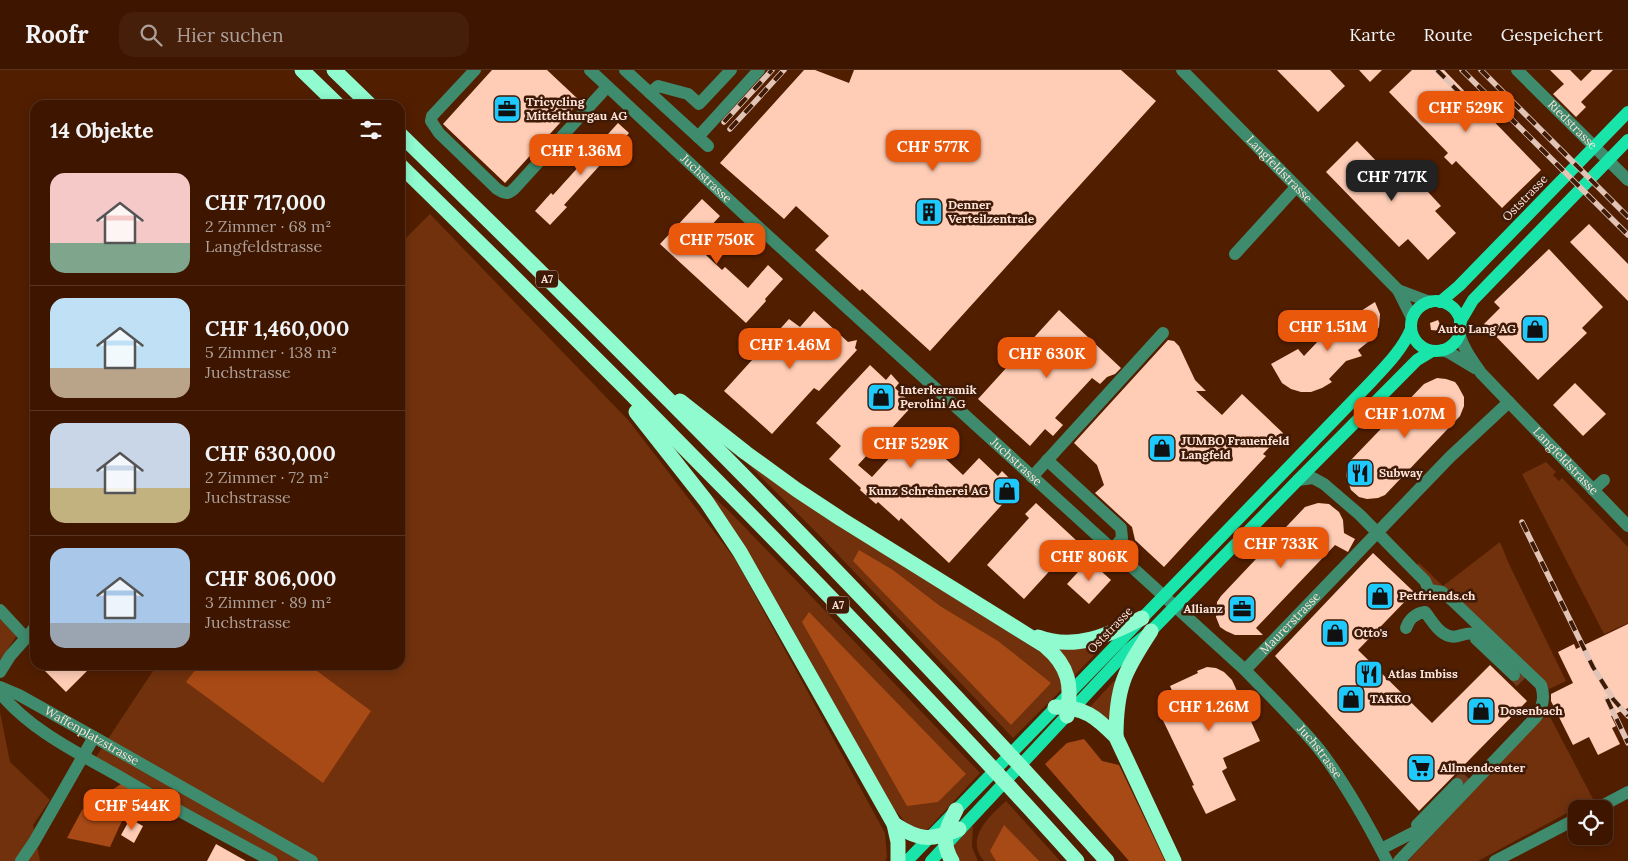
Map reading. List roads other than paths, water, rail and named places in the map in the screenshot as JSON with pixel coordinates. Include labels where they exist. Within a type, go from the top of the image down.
[{"type":"highway","points":[[302,70],[333,100]]},
{"type":"highway","points":[[334,70],[365,100]]},
{"type":"highway","name":"A7","points":[[405,139],[627,359],[837,572],[958,699],[1107,861]]},
{"type":"highway","name":"A7","points":[[405,170],[842,609],[945,717],[1077,861]]},
{"type":"highway","name":"A7","points":[[592,356],[706,500],[725,528],[757,581],[894,824],[898,842],[898,861]]},
{"type":"highway","name":"A7","points":[[627,359],[746,453],[797,490],[1045,646],[1059,660],[1067,675],[1070,691],[1066,709]]},
{"type":"highway","name":"A7","points":[[1027,633],[1050,641],[1066,643],[1084,642],[1102,637],[1147,613]]},
{"type":"highway","points":[[1116,737],[1116,707],[1124,678],[1134,657],[1151,631]]},
{"type":"highway","points":[[1066,709],[1089,713],[1116,737],[1174,861]]},
{"type":"highway","points":[[952,861],[945,840],[956,810]]},
{"type":"highway","points":[[894,824],[920,838],[945,840],[960,829]]},
{"type":"main road","name":"Oststrasse","points":[[1435,302],[1459,286],[1628,112]]},
{"type":"main road","points":[[907,861],[1033,730],[1066,709],[1128,650],[1151,631],[1417,360],[1453,344],[1473,300],[1628,140]]},
{"type":"main road","points":[[1437,351],[1422,347],[1414,339],[1412,324],[1419,308],[1435,302],[1448,305],[1453,309],[1460,327]]},
{"type":"main road","name":"Oststrasse","points":[[1070,691],[1371,382],[1393,358],[1407,338],[1412,324]]},
{"type":"main road","points":[[960,829],[1044,741],[1066,709]]},
{"type":"main road","points":[[931,861],[945,840]]},
{"type":"street","points":[[475,70],[432,116],[431,121],[434,126],[462,149],[496,189],[504,193],[512,191],[544,148],[607,87]]},
{"type":"street","points":[[625,70],[708,146]]},
{"type":"street","points":[[650,93],[658,86],[688,94],[699,104],[731,70]]},
{"type":"street","points":[[698,137],[759,70]]},
{"type":"street","name":"Langfeldstrasse","points":[[1182,70],[1398,290],[1412,324]]},
{"type":"street","name":"Riedstrasse","points":[[1517,70],[1624,176]]},
{"type":"street","name":"Juchstrasse","points":[[595,72],[607,87],[744,214],[1245,670],[1294,720],[1319,749],[1341,780],[1387,861]]},
{"type":"street","points":[[1234,254],[1296,187]]},
{"type":"street","name":"Langfeldstrasse","points":[[1398,290],[1435,302]]},
{"type":"street","name":"Langfeldstrasse","points":[[1460,327],[1462,341],[1481,372],[1628,526]]},
{"type":"street","points":[[1032,476],[1163,333]]},
{"type":"street","name":"Langfeldstrasse","points":[[1437,351],[1450,353],[1481,372]]},
{"type":"street","name":"Maurerstrasse","points":[[1245,670],[1460,448],[1509,402]]},
{"type":"street","points":[[1047,460],[1121,528],[1122,538],[1112,550]]},
{"type":"street","points":[[1298,480],[1313,478],[1324,484],[1378,532],[1425,581],[1427,594],[1425,612],[1443,634],[1452,637],[1458,637],[1470,632],[1480,635],[1529,680],[1536,690],[1536,701],[1531,714],[1424,827],[1381,849]]},
{"type":"street","points":[[1593,490],[1604,480]]},
{"type":"street","name":"Maurerstrasse","points":[[1357,554],[1363,536],[1364,519]]},
{"type":"street","points":[[1399,861],[1514,741],[1536,717],[1542,706],[1543,693],[1541,685],[1442,592],[1427,594]]},
{"type":"street","points":[[0,610],[26,638]]},
{"type":"street","points":[[1406,628],[1408,622],[1418,613],[1425,612]]},
{"type":"street","points":[[0,672],[10,656],[30,633]]},
{"type":"street","points":[[1464,635],[1476,639],[1514,675]]},
{"type":"street","name":"Waffenplatzstrasse","points":[[0,687],[19,695],[312,861]]},
{"type":"street","name":"Waffenplatzstrasse","points":[[0,693],[11,707],[48,736],[184,814],[272,861]]},
{"type":"street","points":[[20,861],[34,842],[94,737]]},
{"type":"street","points":[[1408,834],[1457,784]]},
{"type":"street","points":[[1613,800],[1628,792]]},
{"type":"street","points":[[1495,861],[1568,823]]},
{"type":"tunnel","points":[[1514,675],[1521,682]]},
{"type":"tunnel","points":[[1457,784],[1467,774]]},
{"type":"railway","points":[[724,122],[772,70]]},
{"type":"railway","points":[[730,129],[784,70]]},
{"type":"railway","points":[[1437,70],[1484,117]]},
{"type":"railway","points":[[1462,70],[1628,235]]},
{"type":"railway","points":[[1481,70],[1628,217]]},
{"type":"railway","points":[[1522,522],[1593,667],[1613,699],[1628,716]]},
{"type":"railway","points":[[1607,699],[1628,743]]},
{"type":"place","name":"Tricycling Mittelthurgau AG","points":[[507,109]]},
{"type":"place","name":"Denner Verteilzentrale","points":[[929,212]]},
{"type":"place","name":"Auto Lang AG","points":[[1535,329]]},
{"type":"place","name":"Interkeramik Perolini AG","points":[[881,397]]},
{"type":"place","name":"JUMBO Frauenfeld Langfeld","points":[[1162,448]]},
{"type":"place","name":"Subway","points":[[1360,473]]},
{"type":"place","name":"Kunz Schreinerei AG","points":[[1007,491]]},
{"type":"place","name":"Petfriends.ch","points":[[1380,596]]},
{"type":"place","name":"Allianz","points":[[1242,609]]},
{"type":"place","name":"Otto's","points":[[1335,633]]},
{"type":"place","name":"Atlas Imbiss","points":[[1369,674]]},
{"type":"place","name":"TAKKO","points":[[1351,699]]},
{"type":"place","name":"Dosenbach","points":[[1481,711]]},
{"type":"place","name":"Allmendcenter","points":[[1421,768]]}]
